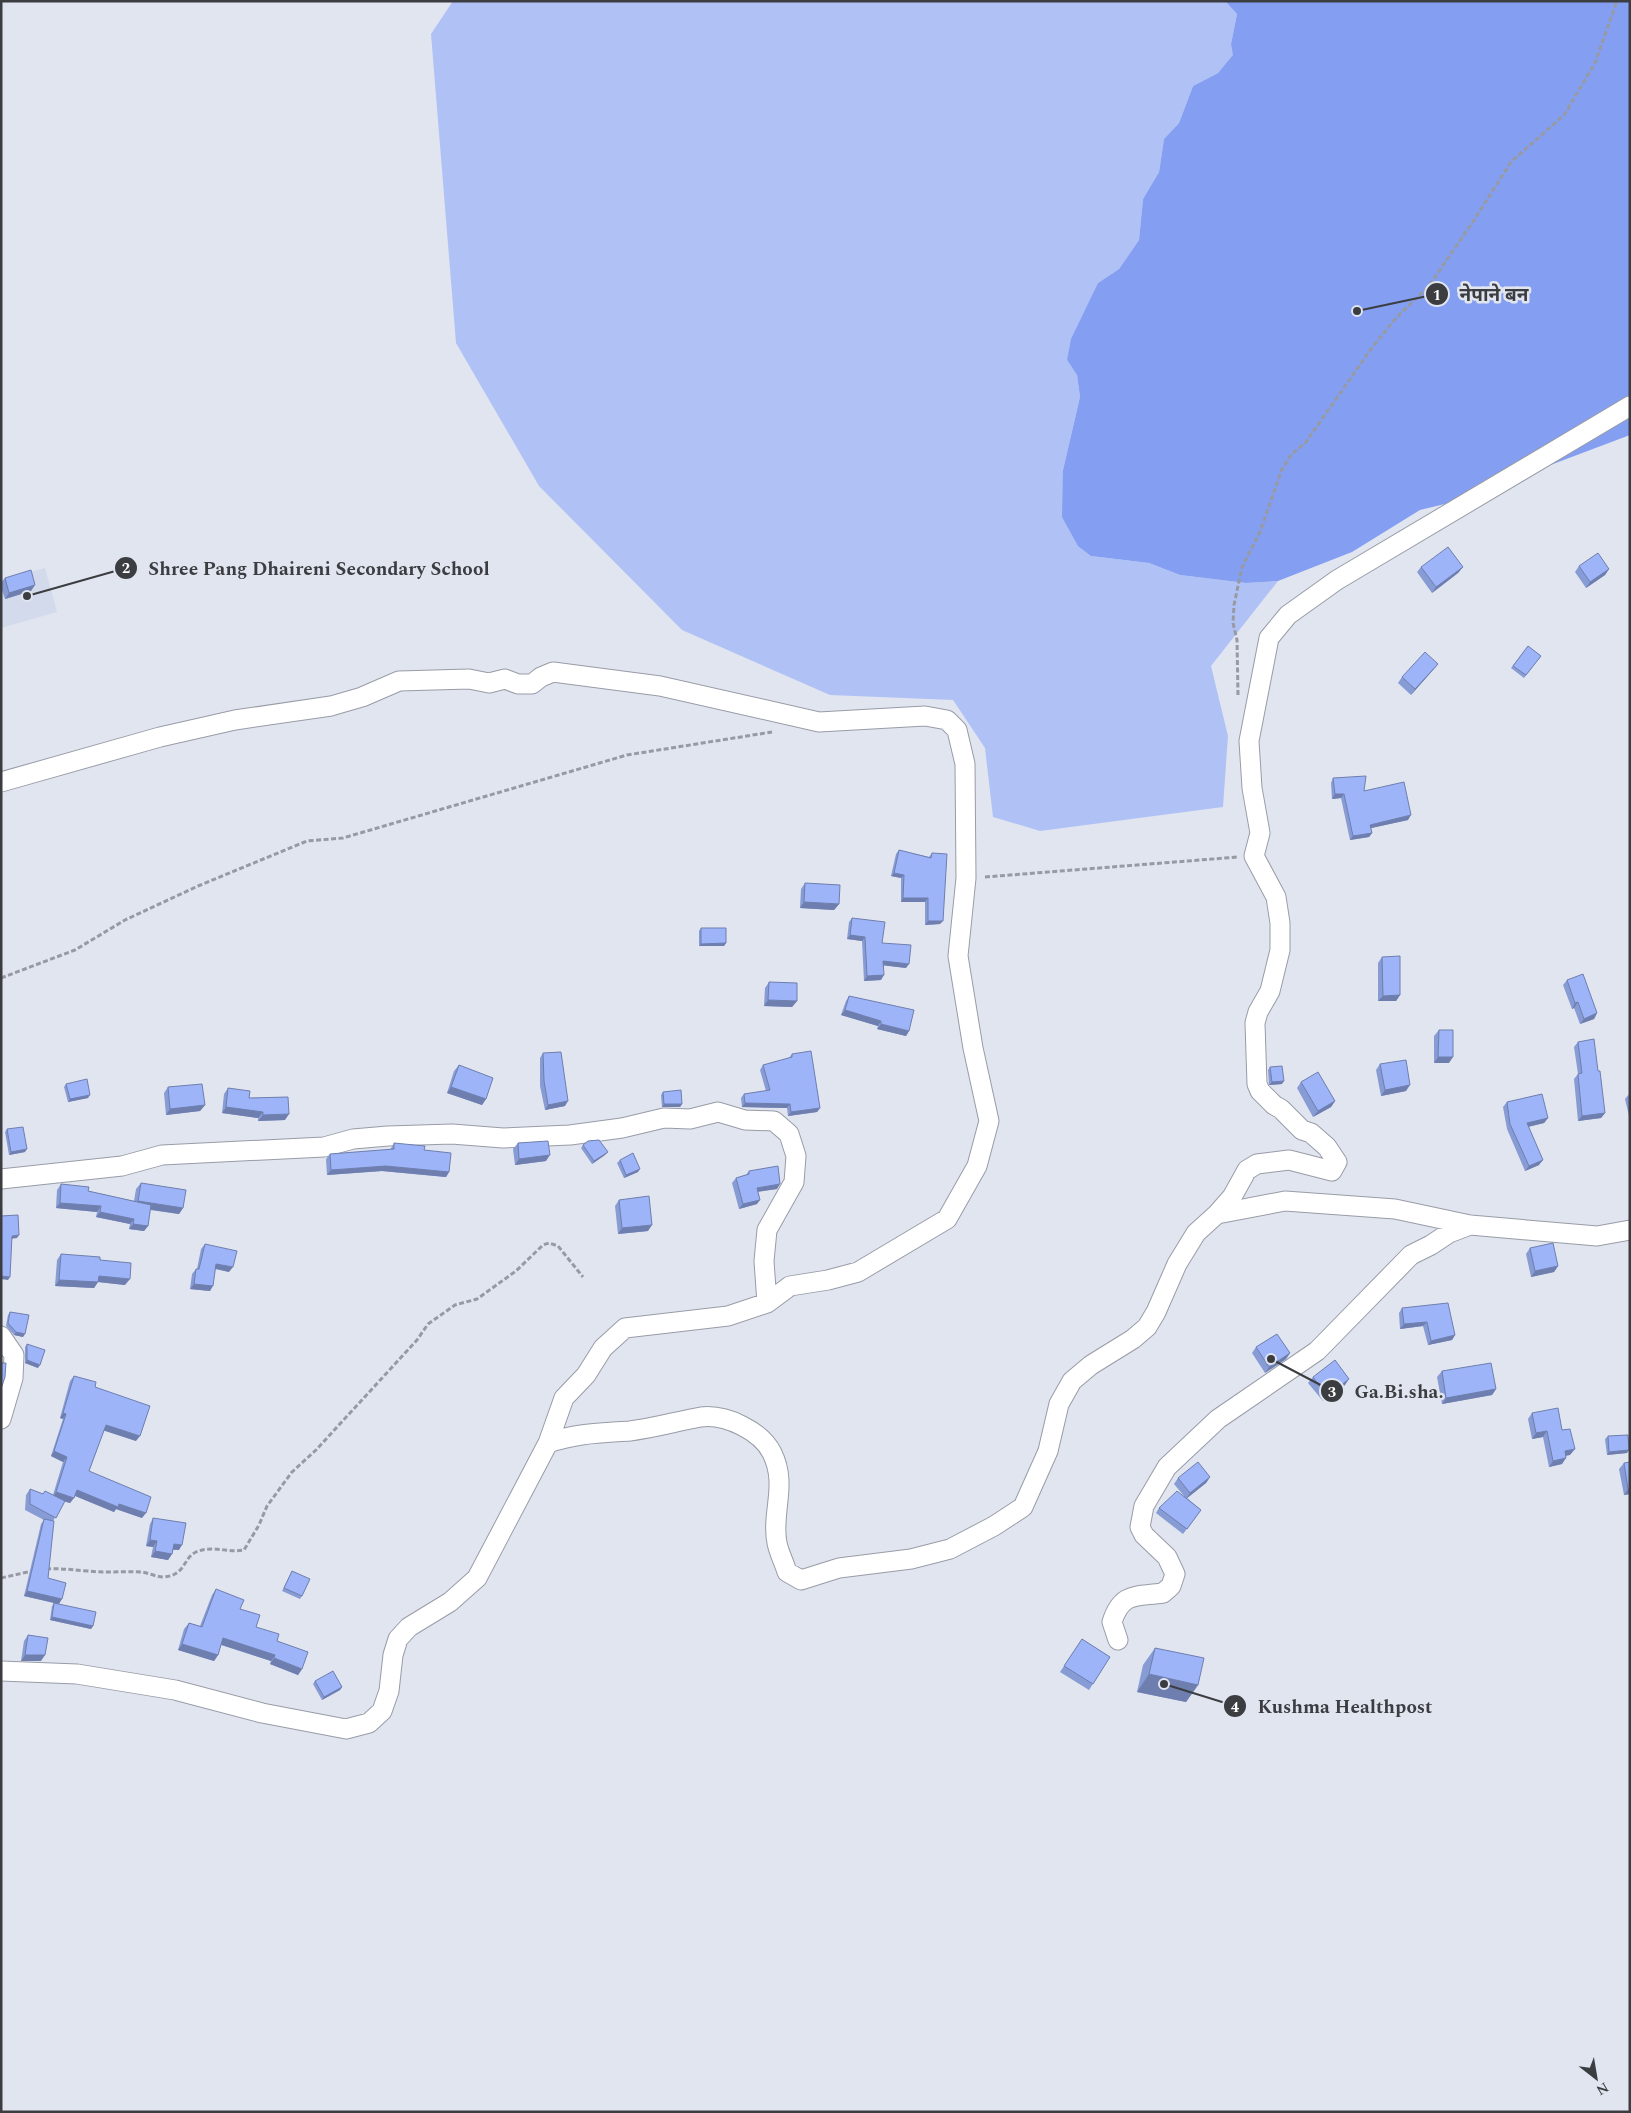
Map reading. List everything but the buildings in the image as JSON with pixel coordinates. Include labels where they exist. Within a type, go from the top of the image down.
[{"type":"street","points":[[548,1444],[581,1434],[631,1430],[703,1417],[732,1423],[756,1433],[772,1454],[781,1480],[777,1542],[787,1572],[801,1580],[839,1568],[911,1559],[950,1549],[994,1526],[1023,1507],[1048,1451],[1059,1404],[1072,1381],[1091,1365],[1133,1339],[1147,1327],[1156,1312],[1177,1264],[1196,1233],[1232,1197],[1247,1170],[1257,1164],[1289,1160],[1332,1172],[1337,1162],[1327,1147],[1311,1133],[1302,1130],[1281,1109],[1274,1105],[1260,1091],[1257,1084],[1255,1023],[1258,1012],[1270,990],[1280,950],[1280,923],[1276,897],[1254,856],[1260,833],[1252,788],[1249,741],[1269,638],[1288,615],[1337,580],[1630,406]]},
{"type":"street","points":[[1,782],[160,737],[207,726],[244,718],[332,706],[362,697],[399,681],[469,679],[489,683],[505,679],[518,684],[532,684],[541,677],[553,672],[660,686],[819,722],[925,716],[947,720],[957,730],[965,764],[966,878],[958,956],[972,1048],[989,1121],[977,1166],[947,1219],[858,1272],[828,1280],[790,1286],[767,1303],[728,1316],[667,1325],[625,1328],[604,1348],[586,1375],[564,1398],[548,1444],[477,1578],[450,1602],[409,1627],[398,1639],[393,1655],[389,1691],[382,1711],[369,1723],[346,1730],[262,1713],[175,1690],[77,1674],[1,1671]]},
{"type":"street","points":[[1,1179],[122,1166],[162,1155],[324,1147],[353,1139],[388,1136],[452,1134],[504,1138],[570,1135],[622,1128],[664,1118],[690,1119],[718,1112],[745,1120],[774,1121],[789,1134],[796,1156],[794,1182],[767,1230],[764,1261],[767,1303]]},
{"type":"street","points":[[1217,1214],[1285,1202],[1395,1209],[1470,1225],[1597,1236],[1630,1230]]},
{"type":"street","points":[[1118,1640],[1112,1622],[1120,1605],[1127,1598],[1138,1594],[1164,1592],[1171,1586],[1175,1574],[1167,1557],[1158,1551],[1144,1535],[1140,1527],[1144,1506],[1167,1467],[1218,1419],[1317,1351],[1411,1255],[1431,1245],[1449,1232],[1470,1225]]},
{"type":"street","points":[[1,1336],[14,1355],[13,1378],[1,1419]]},
{"type":"path","points":[[1239,702],[1236,676],[1237,640],[1233,623],[1234,605],[1242,567],[1260,532],[1282,469],[1291,455],[1306,442],[1371,349],[1396,318],[1429,286],[1511,162],[1564,115],[1595,63],[1618,1]]},
{"type":"path","points":[[1,978],[75,950],[125,920],[198,886],[307,841],[343,838],[626,755],[780,731]]},
{"type":"path","points":[[966,878],[1254,856]]},
{"type":"path","points":[[42,1570],[67,1567],[87,1571],[144,1572],[157,1577],[166,1577],[176,1574],[194,1553],[214,1548],[235,1552],[244,1550],[259,1525],[266,1506],[292,1472],[316,1450],[417,1340],[428,1324],[455,1306],[477,1299],[516,1271],[543,1245],[550,1243],[558,1246],[583,1277]]},
{"type":"path","points":[[1,1578],[34,1570]]},
{"type":"shaded area","points":[[453,1],[1226,2],[1237,14],[1231,44],[1234,55],[1218,73],[1193,86],[1179,123],[1164,139],[1159,172],[1143,199],[1139,240],[1119,269],[1098,283],[1067,360],[1077,375],[1080,397],[1063,470],[1091,556],[1149,563],[1180,575],[1246,583],[1278,581],[1211,666],[1228,736],[1223,807],[1040,831],[993,817],[985,748],[953,700],[830,695],[682,630],[539,486],[456,343],[431,34]]},
{"type":"shaded area","points":[[1220,1],[1630,1],[1630,435],[1453,502],[1420,510],[1352,552],[1278,581],[1246,583],[1180,575],[1149,563],[1091,556],[1078,546],[1062,517],[1063,470],[1080,397],[1077,375],[1067,360],[1071,339],[1098,283],[1119,269],[1139,240],[1143,199],[1159,172],[1164,139],[1179,123],[1193,86],[1218,73],[1233,55],[1231,44],[1237,14],[1226,2]]},
{"type":"shaded area","points":[[45,568],[57,612],[1,628],[1,580]]},
{"type":"place","name":"नेपाने बन","points":[[1357,311]]},
{"type":"place","name":"Shree Pang Dhaireni Secondary School","points":[[27,596]]},
{"type":"place","name":"Ga.Bi.sha.","points":[[1271,1359]]},
{"type":"place","name":"Kushma Healthpost","points":[[1164,1684]]}]
